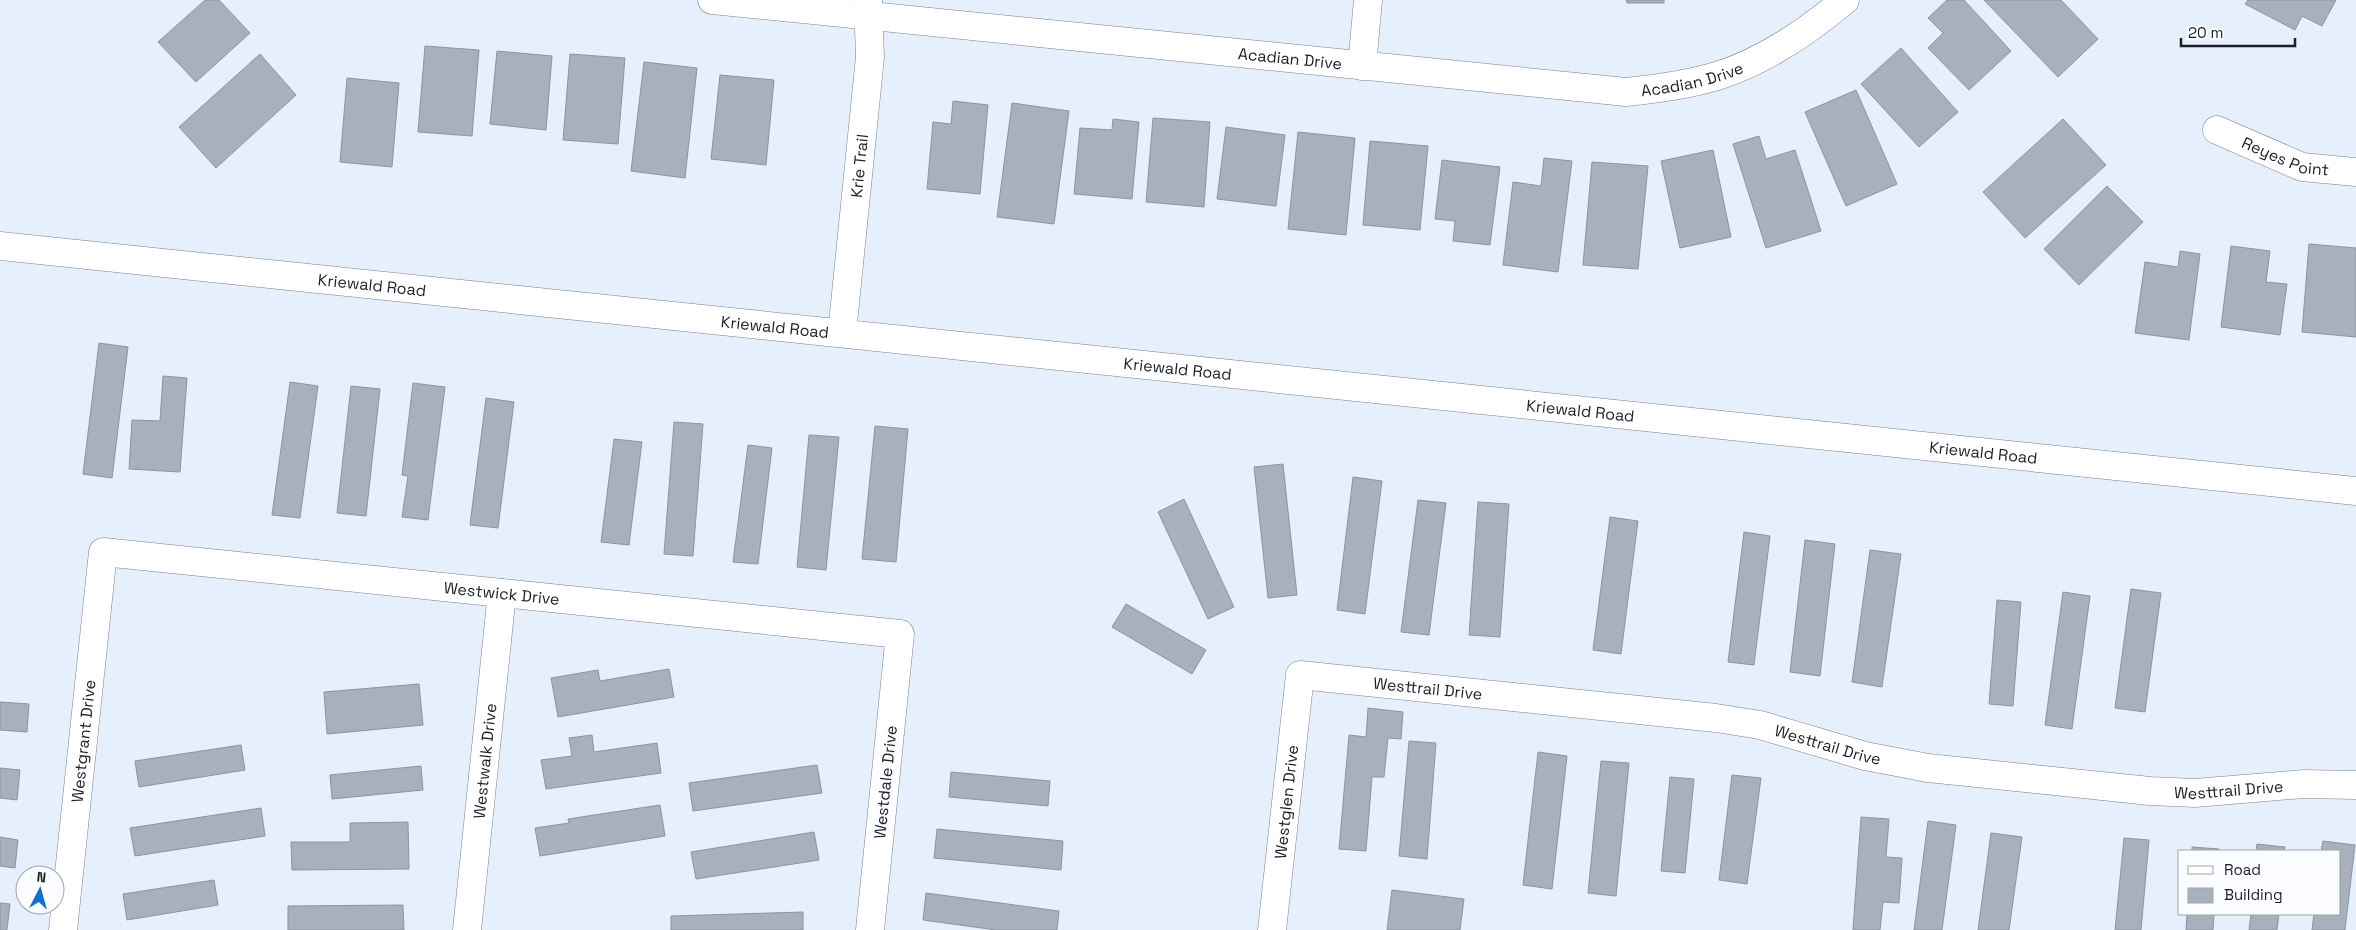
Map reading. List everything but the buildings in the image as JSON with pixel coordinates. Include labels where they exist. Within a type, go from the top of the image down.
[{"type":"street","name":"Acadian Drive","points":[[712,0],[868,7],[1362,66],[1626,92],[1671,87],[1717,76],[1762,57],[1812,28],[1845,0]]},
{"type":"street","points":[[1362,66],[1368,0]]},
{"type":"street","name":"Krie Trail","points":[[842,333],[870,57],[868,7]]},
{"type":"street","name":"Reyes Point","points":[[2217,130],[2302,167],[2356,172]]},
{"type":"street","name":"Kriewald Road","points":[[0,246],[2356,491]]},
{"type":"street","name":"Westwick Drive","points":[[103,552],[900,634]]},
{"type":"street","name":"Westgrant Drive","points":[[63,930],[103,552]]},
{"type":"street","name":"Westwalk Drive","points":[[467,930],[502,593]]},
{"type":"street","name":"Westdale Drive","points":[[870,930],[900,634]]},
{"type":"street","name":"Westtrail Drive","points":[[1300,675],[1716,718],[1760,725],[1865,756],[1919,766],[2131,789],[2195,793],[2304,784],[2356,785]]},
{"type":"street","name":"Westglen Drive","points":[[1272,930],[1300,675]]}]
